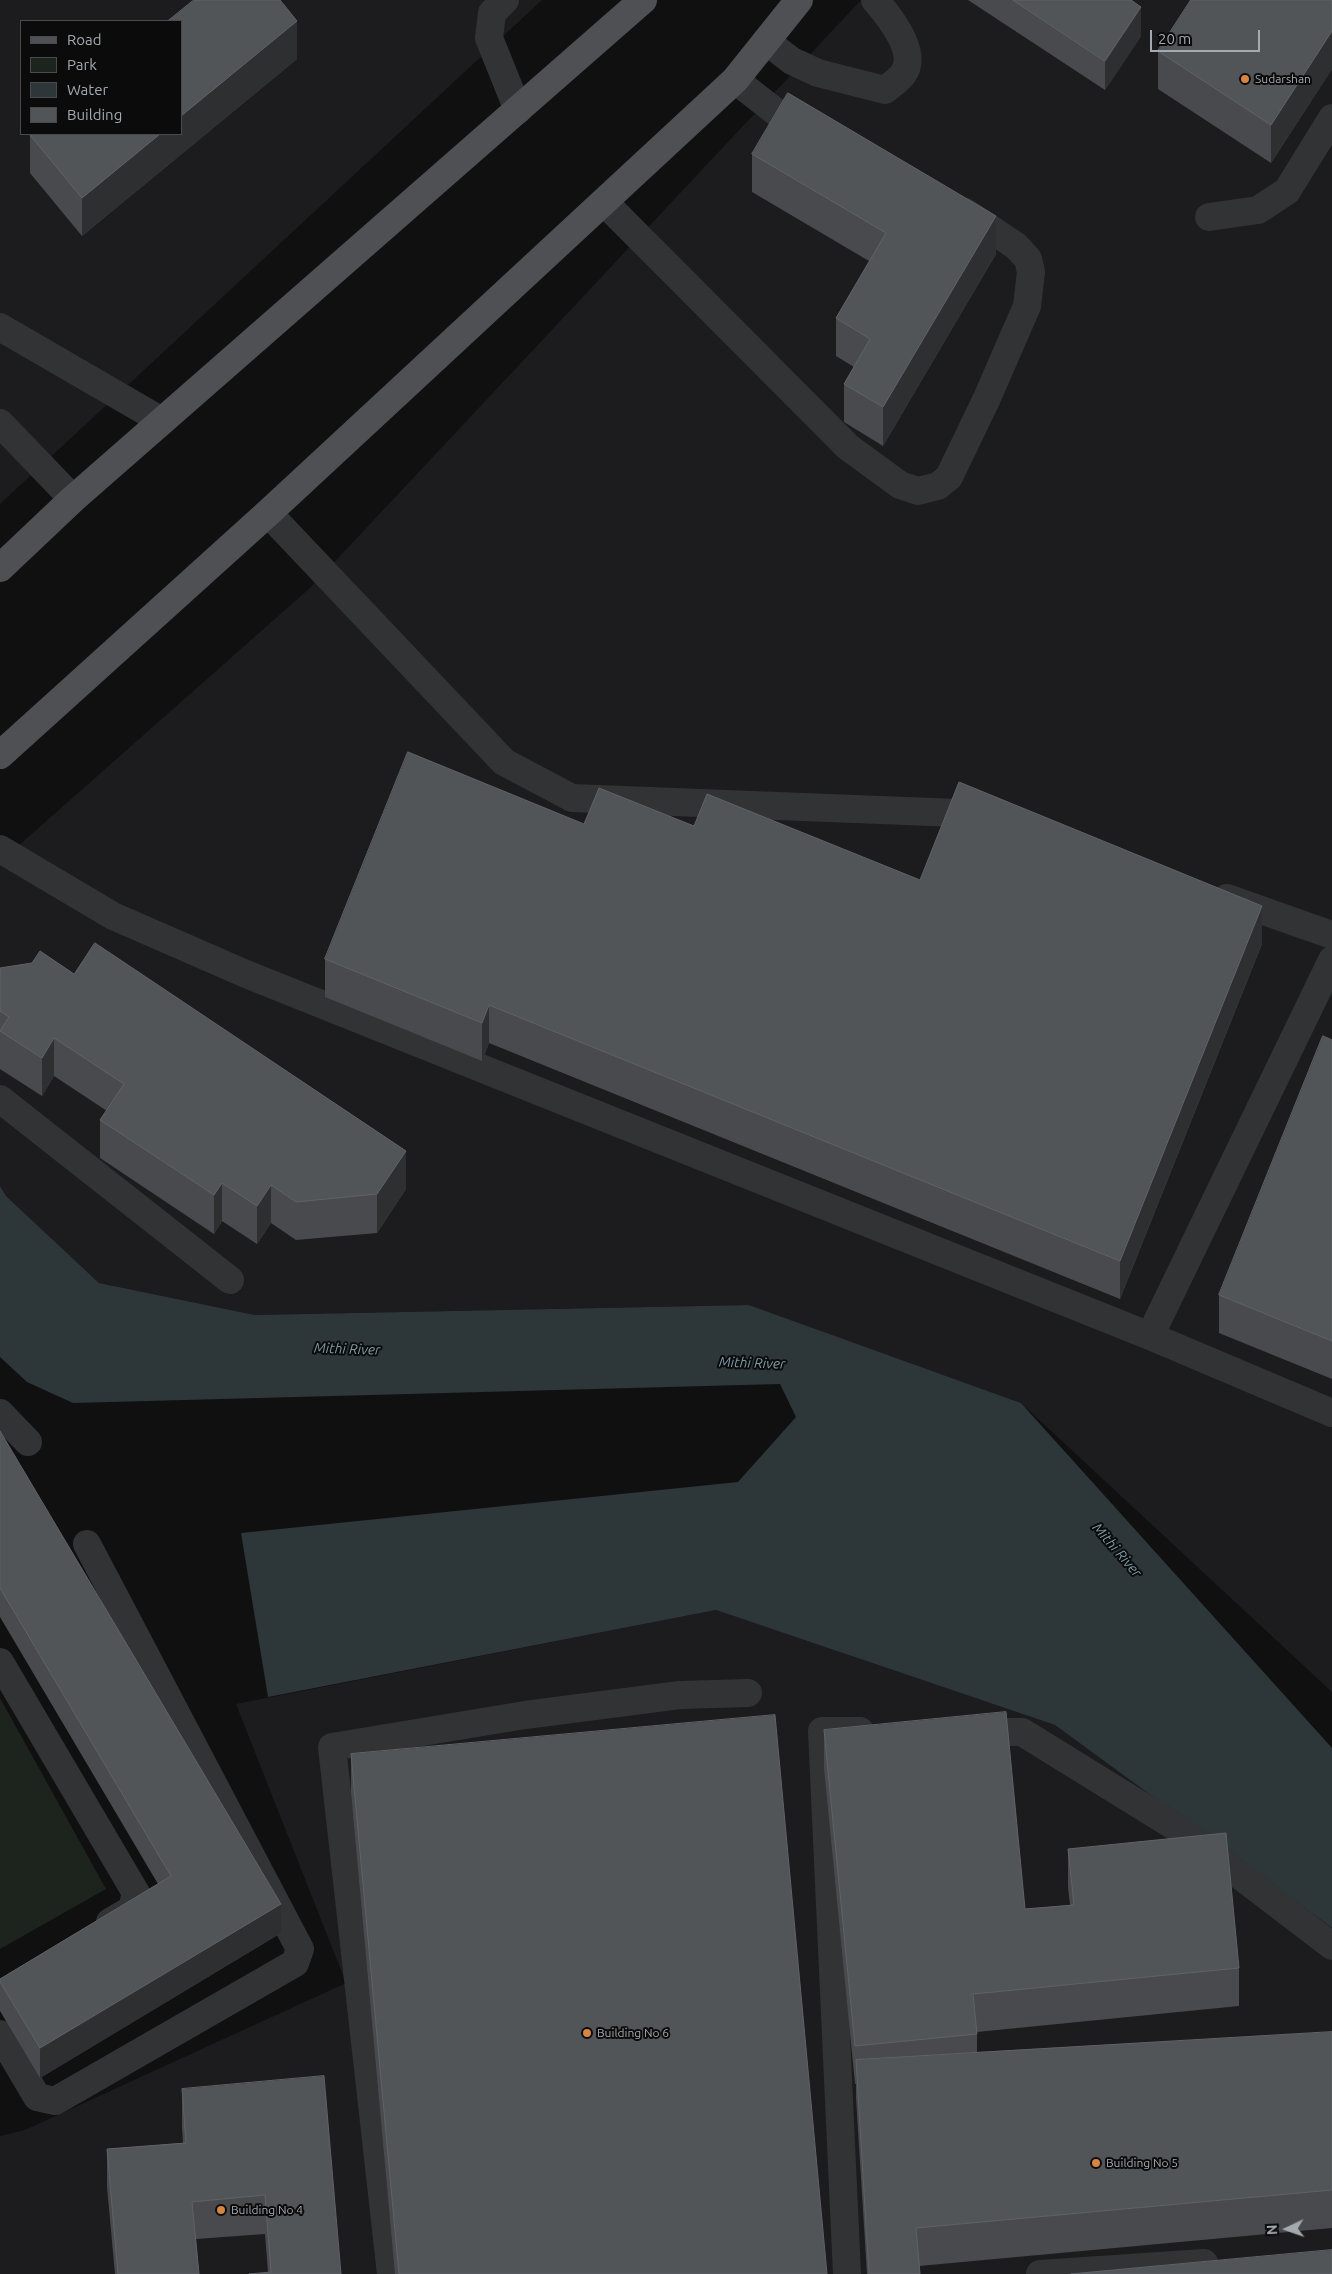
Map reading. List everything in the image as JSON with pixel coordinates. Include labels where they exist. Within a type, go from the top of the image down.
[{"type":"main road","points":[[0,568],[72,499],[643,0]]},
{"type":"main road","points":[[0,755],[268,513],[735,80],[799,0]]},
{"type":"street","points":[[505,0],[492,13],[489,38],[518,110]]},
{"type":"street","points":[[766,41],[792,61],[818,73],[885,90],[904,73],[908,52],[898,31],[875,0]]},
{"type":"street","points":[[735,80],[776,112],[836,140]]},
{"type":"street","points":[[1209,217],[1258,210],[1287,191],[1332,118]]},
{"type":"street","points":[[604,202],[848,447],[900,485],[918,491],[938,486],[949,477],[987,398],[1027,306],[1031,272],[1028,259],[1016,246],[945,198]]},
{"type":"street","points":[[0,327],[162,421]]},
{"type":"street","points":[[0,423],[72,499]]},
{"type":"street","points":[[268,513],[504,762],[572,798],[985,814],[1004,820]]},
{"type":"street","points":[[0,849],[113,916],[246,974],[1150,1336],[1332,1413]]},
{"type":"street","points":[[1201,889],[1332,935]]},
{"type":"street","points":[[1150,1336],[1332,960]]},
{"type":"street","points":[[0,1099],[230,1280]]},
{"type":"street","points":[[0,1413],[28,1442]]},
{"type":"street","points":[[0,2034],[37,2097],[55,2101],[296,1962],[300,1949],[86,1544]]},
{"type":"street","points":[[0,1662],[136,1893],[132,1909],[91,1932]]},
{"type":"street","points":[[391,2274],[332,1747],[525,1715],[632,1701],[680,1695],[748,1693]]},
{"type":"street","points":[[847,2274],[822,1731],[889,1732]]},
{"type":"street","points":[[946,1732],[1022,1732],[1179,1829],[1332,1946]]},
{"type":"street","points":[[1040,2274],[1225,2261]]},
{"type":"shaded area","points":[[0,0],[542,0],[0,504]]},
{"type":"shaded area","points":[[861,0],[1332,0],[1332,1692],[1021,1403],[749,1305],[255,1315],[99,1283],[6,1196],[0,1186],[0,862],[311,587]]},
{"type":"shaded area","points":[[716,1610],[1055,1725],[1332,1928],[1332,2274],[0,2274],[0,2136],[25,2130],[346,1983],[236,1704]]},
{"type":"green space","points":[[0,1698],[106,1889],[0,1949]]},
{"type":"water","name":"Mithi River","points":[[0,1186],[6,1196],[99,1283],[255,1315],[749,1305],[1021,1403],[1332,1748],[1332,1928],[1055,1725],[716,1610],[268,1697],[241,1533],[738,1482],[796,1417],[780,1384],[73,1403],[27,1382],[0,1357]]},
{"type":"building","points":[[194,0],[280,0],[297,21],[182,115],[182,20],[169,20]]},
{"type":"building","points":[[1013,0],[1131,0],[1141,7],[1105,61]]},
{"type":"building","name":"Sudarshan","points":[[1191,0],[1332,0],[1332,31],[1271,125],[1158,51]]},
{"type":"building","points":[[788,93],[996,216],[883,407],[844,384],[870,339],[836,318],[886,233],[752,154]]},
{"type":"building","points":[[30,135],[159,135],[82,198]]},
{"type":"building","points":[[408,752],[584,824],[599,788],[694,826],[707,794],[920,880],[959,782],[1262,906],[1120,1261],[489,1005],[482,1023],[325,959]]},
{"type":"building","points":[[95,943],[406,1151],[377,1194],[296,1202],[271,1185],[257,1206],[222,1183],[214,1195],[100,1120],[124,1084],[54,1038],[42,1058],[0,1031],[9,1017],[0,1011],[0,968],[32,963],[40,951],[74,974]]},
{"type":"building","points":[[1323,1036],[1332,1040],[1332,1341],[1219,1295]]},
{"type":"building","points":[[0,1431],[281,1904],[40,2048],[0,1982],[0,1979],[171,1876],[0,1588]]},
{"type":"building","points":[[1006,1712],[1025,1909],[1074,1905],[1068,1849],[1226,1833],[1239,1968],[973,1994],[977,2034],[855,2046],[824,1730]]},
{"type":"building","name":"Building No 6","points":[[775,1715],[827,2274],[399,2274],[351,1754]]},
{"type":"building","name":"Building No 5","points":[[1332,2032],[1332,2190],[916,2228],[920,2274],[869,2274],[856,2060]]},
{"type":"building","name":"Building No 4","points":[[324,2076],[341,2274],[249,2274],[271,2272],[265,2195],[192,2202],[199,2274],[118,2274],[107,2149],[186,2143],[182,2089]]},
{"type":"building","points":[[1332,2250],[1332,2274],[1071,2274]]},
{"type":"place","name":"Sudarshan","points":[[1245,79]]},
{"type":"place","name":"Building No 6","points":[[587,2033]]},
{"type":"place","name":"Building No 5","points":[[1096,2163]]},
{"type":"place","name":"Building No 4","points":[[221,2210]]}]
